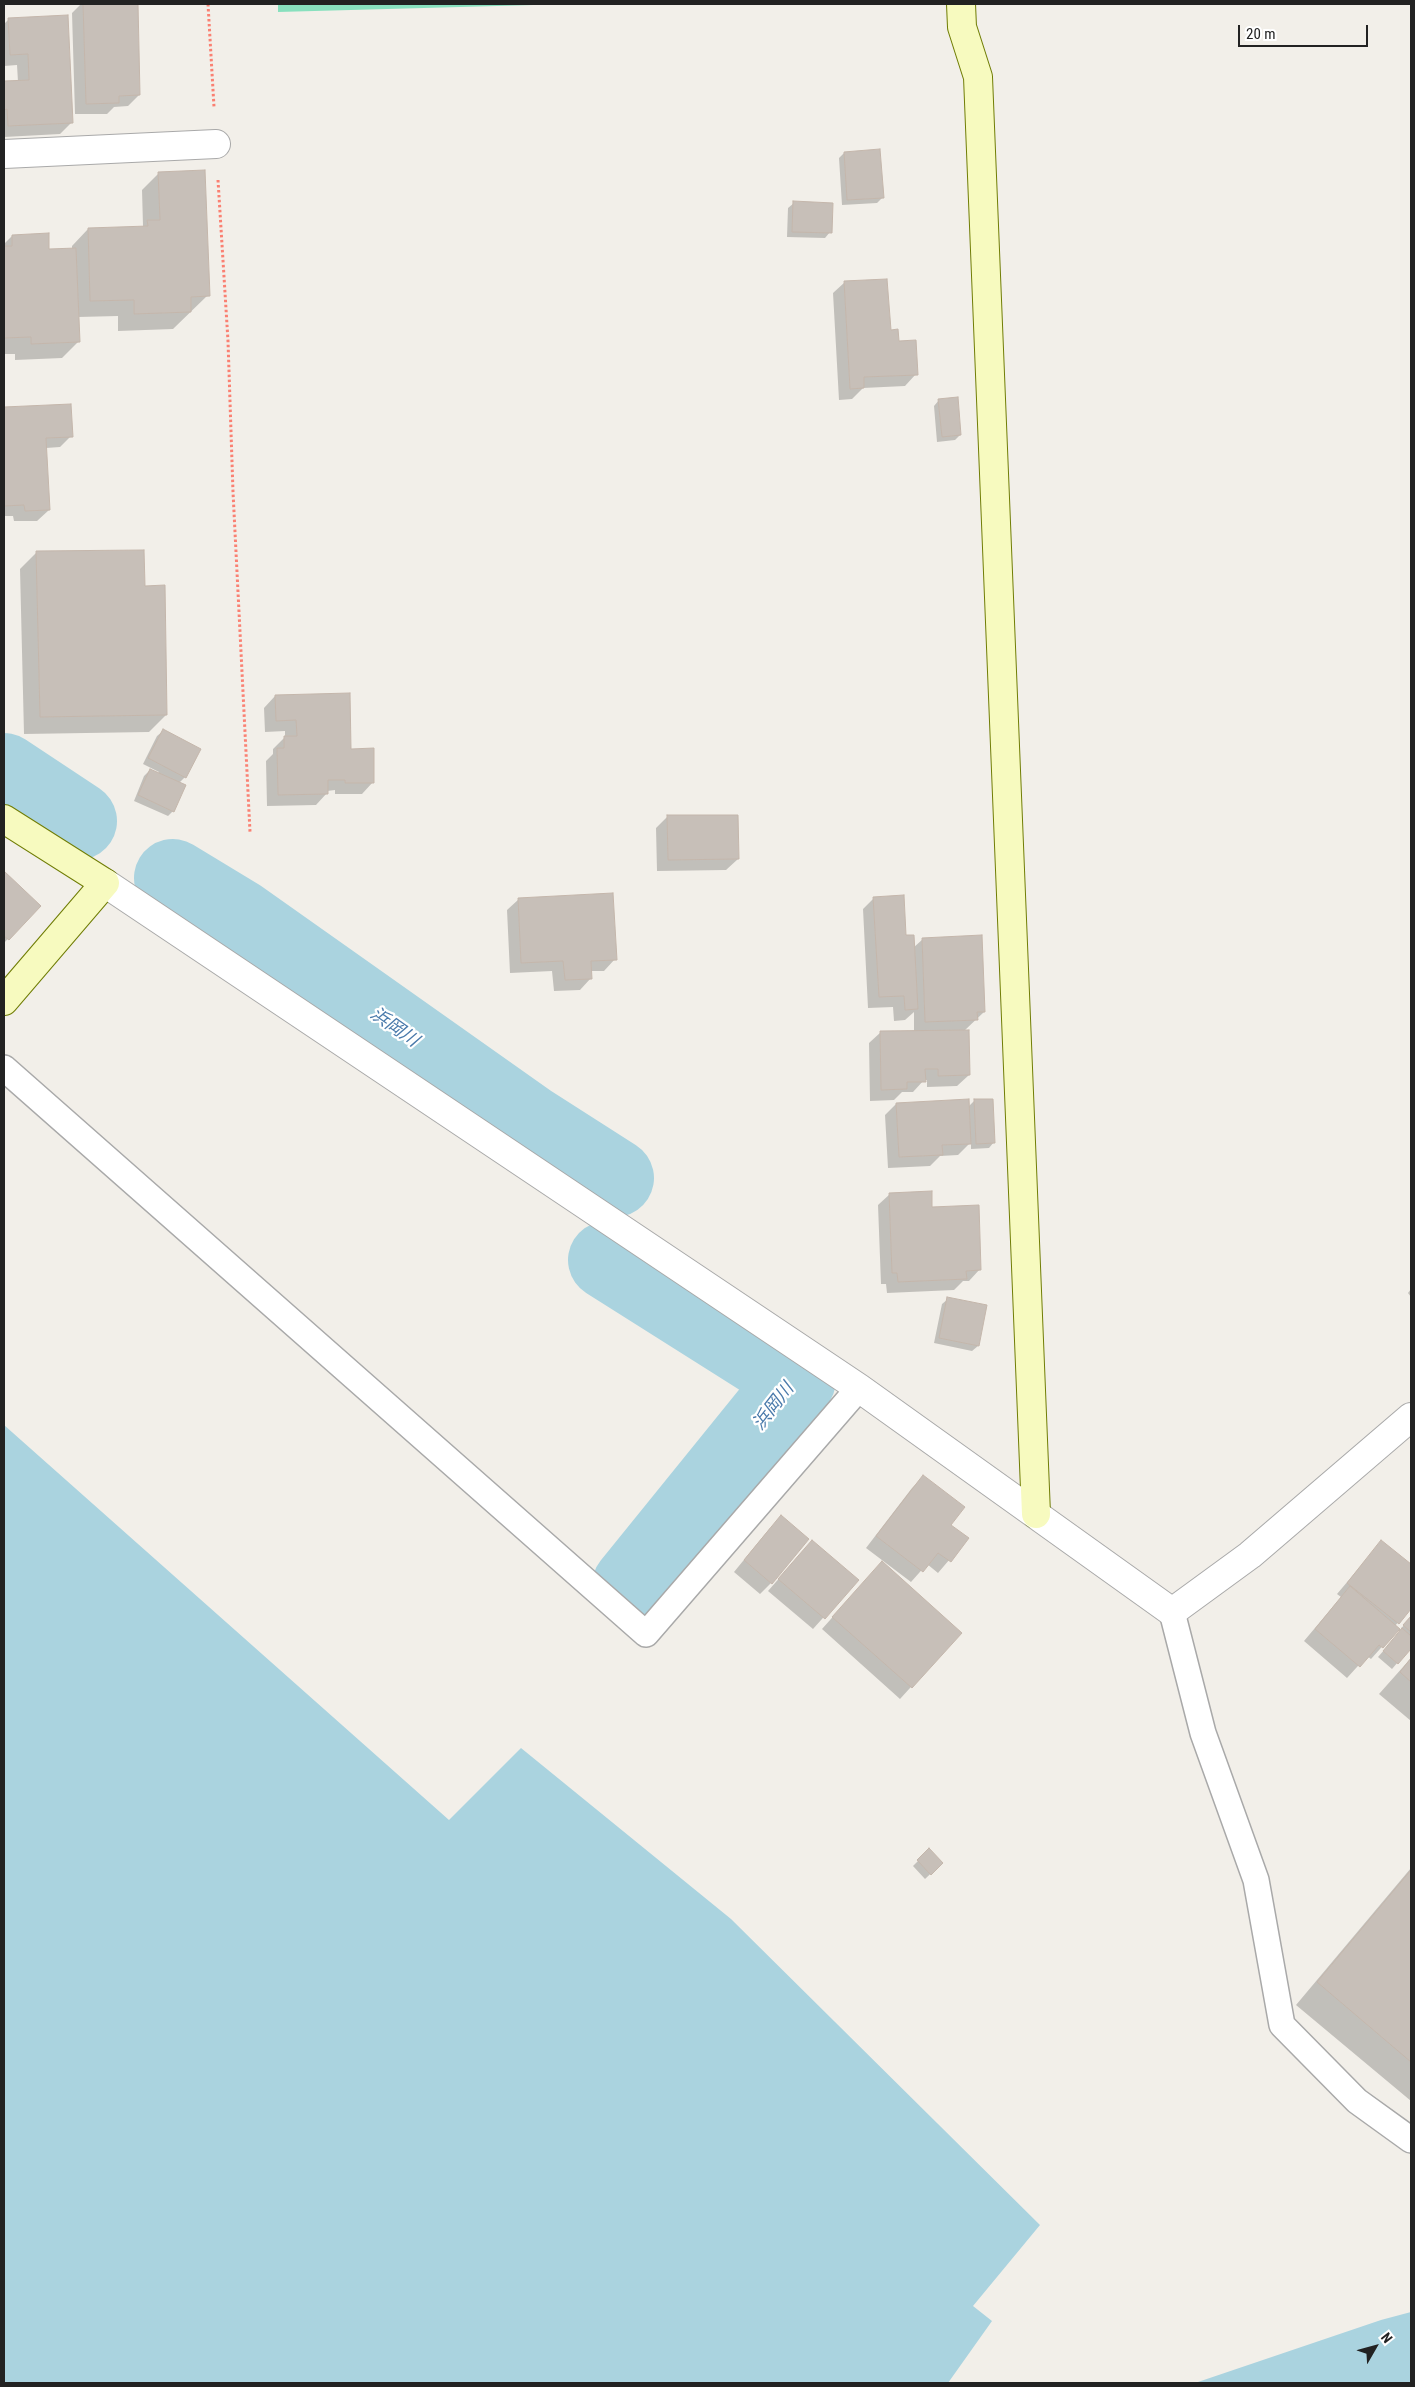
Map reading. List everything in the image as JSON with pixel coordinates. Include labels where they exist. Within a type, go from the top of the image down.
[{"type":"street","points":[[961,4],[962,27],[978,77],[1036,1514]]},
{"type":"street","points":[[4,154],[216,144]]},
{"type":"street","points":[[4,819],[106,883],[859,1388],[1172,1612],[1250,1555],[1411,1418]]},
{"type":"street","points":[[4,1001],[106,883]]},
{"type":"lane","points":[[4,1068],[646,1634],[859,1388]]},
{"type":"lane","points":[[1172,1612],[1203,1733],[1256,1880],[1282,2025],[1356,2101],[1411,2140]]},
{"type":"path","points":[[208,4],[228,341],[233,492],[250,832]]},
{"type":"green space","points":[[278,4],[570,4],[278,12]]},
{"type":"water","points":[[4,1425],[449,1820],[521,1748],[731,1919],[1040,2225],[973,2306],[992,2321],[948,2383],[4,2383]]},
{"type":"water","points":[[1411,2312],[1411,2383],[1195,2383],[1381,2320]]},
{"type":"building","points":[[83,4],[138,4],[140,95],[119,96],[119,103],[86,104]]},
{"type":"building","points":[[68,15],[73,123],[8,126],[7,109],[4,110],[4,81],[29,80],[28,54],[10,55],[8,18]]},
{"type":"building","points":[[880,149],[884,198],[847,200],[844,152]]},
{"type":"building","points":[[205,170],[210,296],[191,297],[191,312],[134,314],[134,300],[90,301],[88,228],[148,226],[147,220],[160,220],[158,172]]},
{"type":"building","points":[[793,201],[833,203],[832,233],[792,232]]},
{"type":"building","points":[[49,233],[49,249],[76,248],[80,342],[31,344],[31,337],[4,338],[4,246],[12,246],[12,235]]},
{"type":"building","points":[[887,279],[891,330],[898,329],[899,341],[916,340],[918,375],[864,377],[864,388],[850,389],[844,281]]},
{"type":"building","points":[[958,397],[961,435],[942,437],[938,399]]},
{"type":"building","points":[[71,404],[73,437],[46,438],[50,510],[25,511],[24,505],[4,506],[4,407]]},
{"type":"building","points":[[144,550],[145,586],[165,585],[167,715],[40,717],[36,551]]},
{"type":"building","points":[[350,693],[351,749],[374,748],[374,783],[345,783],[345,780],[328,780],[328,794],[278,795],[277,748],[284,748],[284,736],[297,736],[296,720],[276,721],[275,695]]},
{"type":"building","points":[[163,729],[201,749],[186,778],[148,758]]},
{"type":"building","points":[[150,769],[186,785],[174,812],[138,795]]},
{"type":"building","points":[[667,815],[738,815],[739,859],[668,860]]},
{"type":"building","points":[[4,871],[41,906],[9,940],[4,936]]},
{"type":"building","points":[[613,893],[617,960],[591,961],[592,979],[565,980],[563,961],[521,963],[518,898]]},
{"type":"building","points":[[904,895],[906,935],[914,935],[918,1009],[905,1010],[904,996],[879,997],[873,897]]},
{"type":"building","points":[[982,935],[985,1012],[977,1012],[978,1020],[925,1022],[922,938]]},
{"type":"building","points":[[969,1030],[970,1075],[938,1076],[938,1069],[925,1069],[926,1082],[907,1082],[907,1089],[881,1090],[880,1031]]},
{"type":"building","points":[[969,1099],[971,1144],[942,1145],[943,1155],[899,1157],[896,1103]]},
{"type":"building","points":[[974,1099],[993,1099],[995,1143],[976,1144]]},
{"type":"building","points":[[932,1191],[932,1207],[979,1205],[981,1270],[966,1271],[967,1279],[898,1282],[897,1273],[892,1273],[889,1193]]},
{"type":"building","points":[[947,1297],[987,1305],[979,1346],[939,1338]]},
{"type":"building","points":[[923,1475],[965,1507],[951,1525],[969,1538],[951,1562],[938,1553],[923,1572],[876,1536]]},
{"type":"building","points":[[781,1515],[809,1539],[772,1584],[744,1560]]},
{"type":"building","points":[[812,1540],[859,1580],[825,1619],[778,1579]]},
{"type":"building","points":[[1381,1540],[1411,1564],[1411,1609],[1399,1624],[1347,1583]]},
{"type":"building","points":[[882,1561],[962,1633],[912,1688],[832,1617]]},
{"type":"building","points":[[1350,1586],[1400,1629],[1383,1648],[1379,1645],[1360,1667],[1315,1629]]},
{"type":"building","points":[[1411,1616],[1411,1632],[1403,1625]]},
{"type":"building","points":[[1402,1628],[1411,1636],[1411,1649],[1398,1664],[1383,1651]]},
{"type":"building","points":[[1411,1658],[1411,1682],[1400,1672]]},
{"type":"building","points":[[929,1848],[943,1863],[931,1875],[917,1860]]},
{"type":"building","points":[[1411,1870],[1411,2062],[1317,1982]]},
{"type":"waterway","name":"浜岡川","points":[[4,772],[78,821]]},
{"type":"waterway","name":"浜岡川","points":[[173,878],[239,918],[529,1123],[615,1178]]},
{"type":"waterway","name":"浜岡川","points":[[607,1260],[797,1380],[631,1585]]}]
